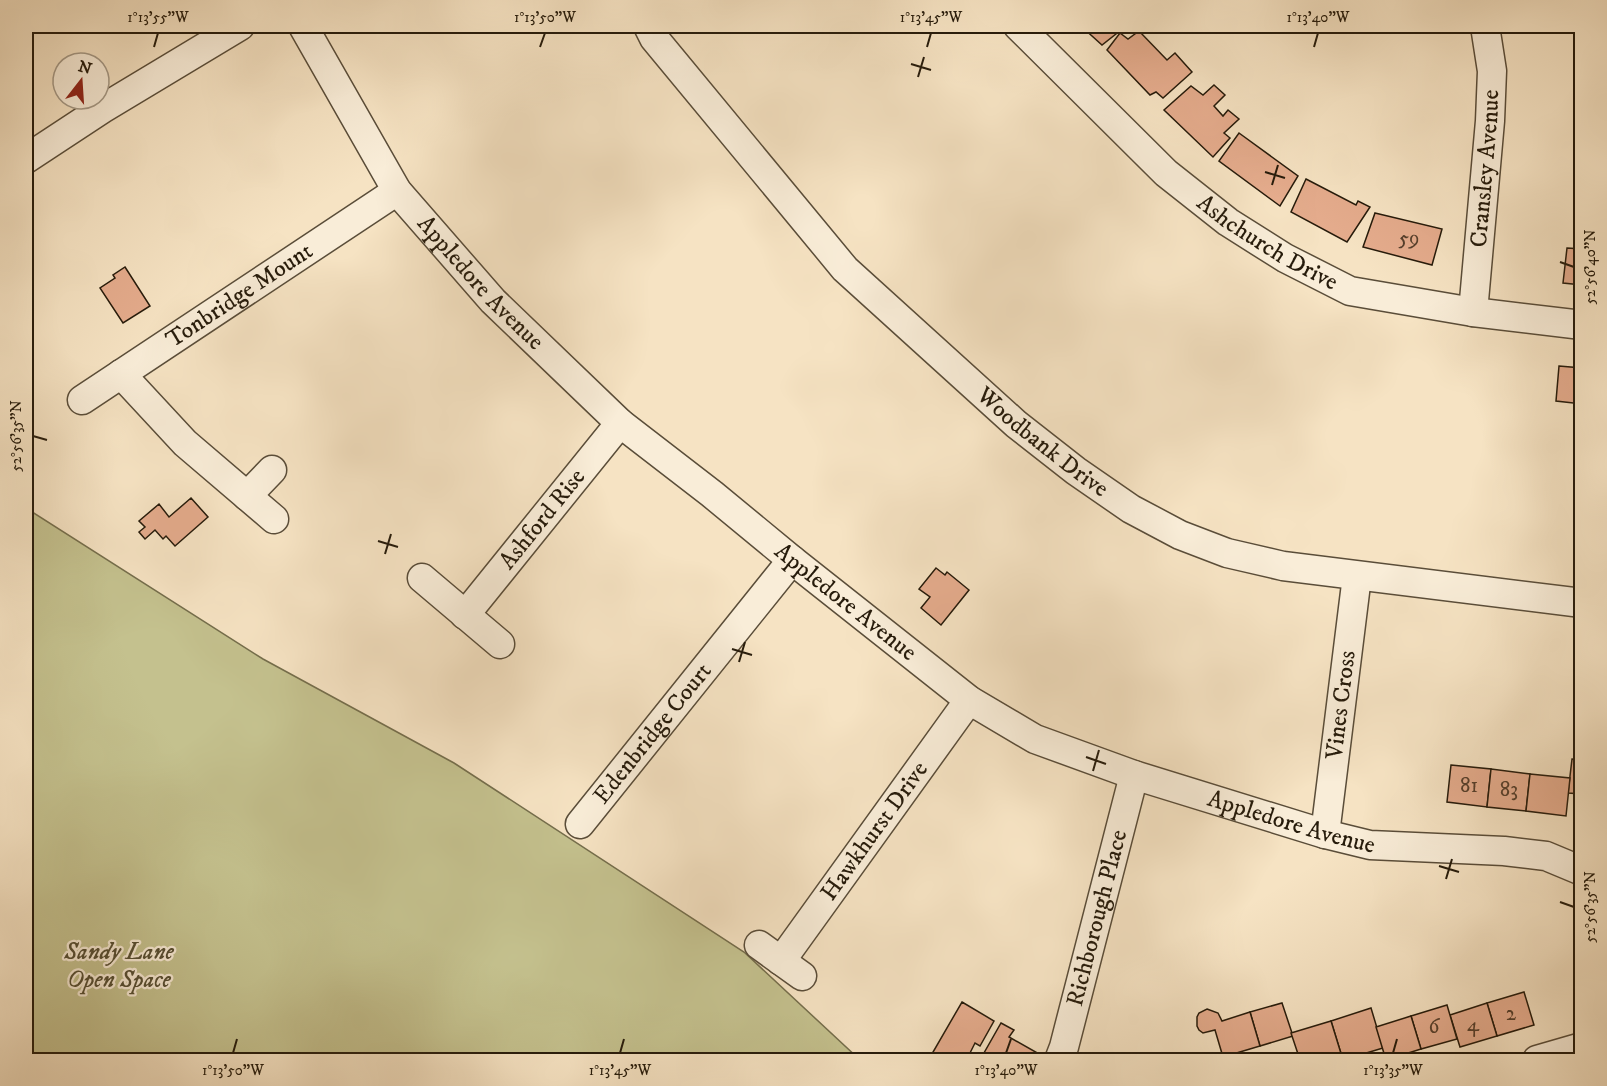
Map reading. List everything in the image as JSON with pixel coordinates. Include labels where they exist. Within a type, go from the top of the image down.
[{"type":"street","points":[[26,159],[102,109],[240,26]]},
{"type":"street","name":"Appledore Avenue","points":[[303,26],[397,191],[493,301],[620,423],[969,700],[1035,739],[1134,775],[1325,834],[1370,845],[1504,851],[1546,856],[1581,871]]},
{"type":"street","name":"Woodbank Drive","points":[[648,26],[654,38],[845,269],[1016,424],[1076,471],[1131,509],[1180,535],[1227,553],[1283,566],[1581,603]]},
{"type":"street","name":"Ashchurch Drive","points":[[1018,26],[1166,173],[1228,222],[1285,258],[1350,291],[1473,312],[1581,325]]},
{"type":"street","name":"Cransley Avenue","points":[[1473,312],[1490,121],[1492,71],[1485,26]]},
{"type":"street","name":"Tonbridge Mount","points":[[82,400],[397,191]]},
{"type":"street","points":[[121,374],[185,443],[274,519]]},
{"type":"street","name":"Ashford Rise","points":[[465,615],[620,423]]},
{"type":"street","points":[[247,496],[272,470]]},
{"type":"street","name":"Edenbridge Court","points":[[580,824],[792,560]]},
{"type":"street","name":"Vines Cross","points":[[1325,834],[1357,576]]},
{"type":"street","points":[[422,578],[500,644]]},
{"type":"street","name":"Hawkhurst Drive","points":[[781,961],[969,700]]},
{"type":"street","name":"Richborough Place","points":[[1059,1060],[1134,775]]},
{"type":"street","points":[[1537,1060],[1581,1047]]},
{"type":"green space","name":"Sandy Lane Open Space","points":[[26,508],[263,659],[454,763],[744,952],[860,1060],[26,1060]]},
{"type":"building","points":[[1081,26],[1126,26],[1102,45]]},
{"type":"building","points":[[1139,31],[1167,60],[1175,53],[1192,72],[1163,98],[1156,92],[1150,95],[1107,50],[1120,33],[1128,39]]},
{"type":"building","points":[[1214,85],[1225,95],[1214,106],[1223,116],[1228,110],[1239,119],[1224,133],[1230,138],[1213,157],[1164,110],[1191,86],[1203,95]]},
{"type":"building","points":[[1239,133],[1298,176],[1280,206],[1219,161]]},
{"type":"building","points":[[1306,179],[1356,205],[1358,201],[1370,207],[1347,242],[1291,212]]},
{"type":"building","points":[[1375,213],[1442,229],[1432,265],[1363,247]]},
{"type":"building","points":[[1567,248],[1582,249],[1582,285],[1563,283]]},
{"type":"building","points":[[125,267],[150,306],[123,323],[100,288],[115,278],[113,275]]},
{"type":"building","points":[[1559,366],[1582,368],[1582,404],[1556,401]]},
{"type":"building","points":[[191,498],[208,517],[175,546],[166,536],[163,539],[155,530],[145,539],[139,532],[145,527],[139,521],[159,504],[169,517]]},
{"type":"building","points":[[936,568],[945,575],[947,572],[969,590],[941,625],[921,608],[930,597],[919,589]]},
{"type":"building","points":[[1572,759],[1582,760],[1582,794],[1568,793]]},
{"type":"building","points":[[1451,765],[1491,769],[1487,807],[1447,802]]},
{"type":"building","points":[[1491,769],[1530,774],[1526,811],[1487,807]]},
{"type":"building","points":[[1530,774],[1570,778],[1566,816],[1526,811]]},
{"type":"building","points":[[1524,992],[1534,1025],[1497,1036],[1487,1003]]},
{"type":"building","points":[[962,1002],[994,1021],[980,1046],[975,1043],[969,1055],[966,1053],[962,1060],[929,1059]]},
{"type":"building","points":[[1282,1003],[1293,1036],[1260,1046],[1250,1012]]},
{"type":"building","points":[[1487,1003],[1497,1036],[1460,1047],[1450,1015]]},
{"type":"building","points":[[1447,1005],[1457,1039],[1421,1049],[1411,1016]]},
{"type":"building","points":[[1371,1008],[1383,1048],[1343,1060],[1331,1021]]},
{"type":"building","points":[[1207,1009],[1218,1013],[1222,1021],[1250,1012],[1260,1046],[1223,1057],[1215,1030],[1203,1033],[1197,1026],[1199,1013]]},
{"type":"building","points":[[1411,1016],[1421,1049],[1386,1060],[1376,1027]]},
{"type":"building","points":[[1331,1021],[1343,1060],[1300,1060],[1291,1033]]},
{"type":"building","points":[[1001,1023],[1014,1030],[1009,1037],[1041,1055],[1038,1060],[980,1060]]}]
